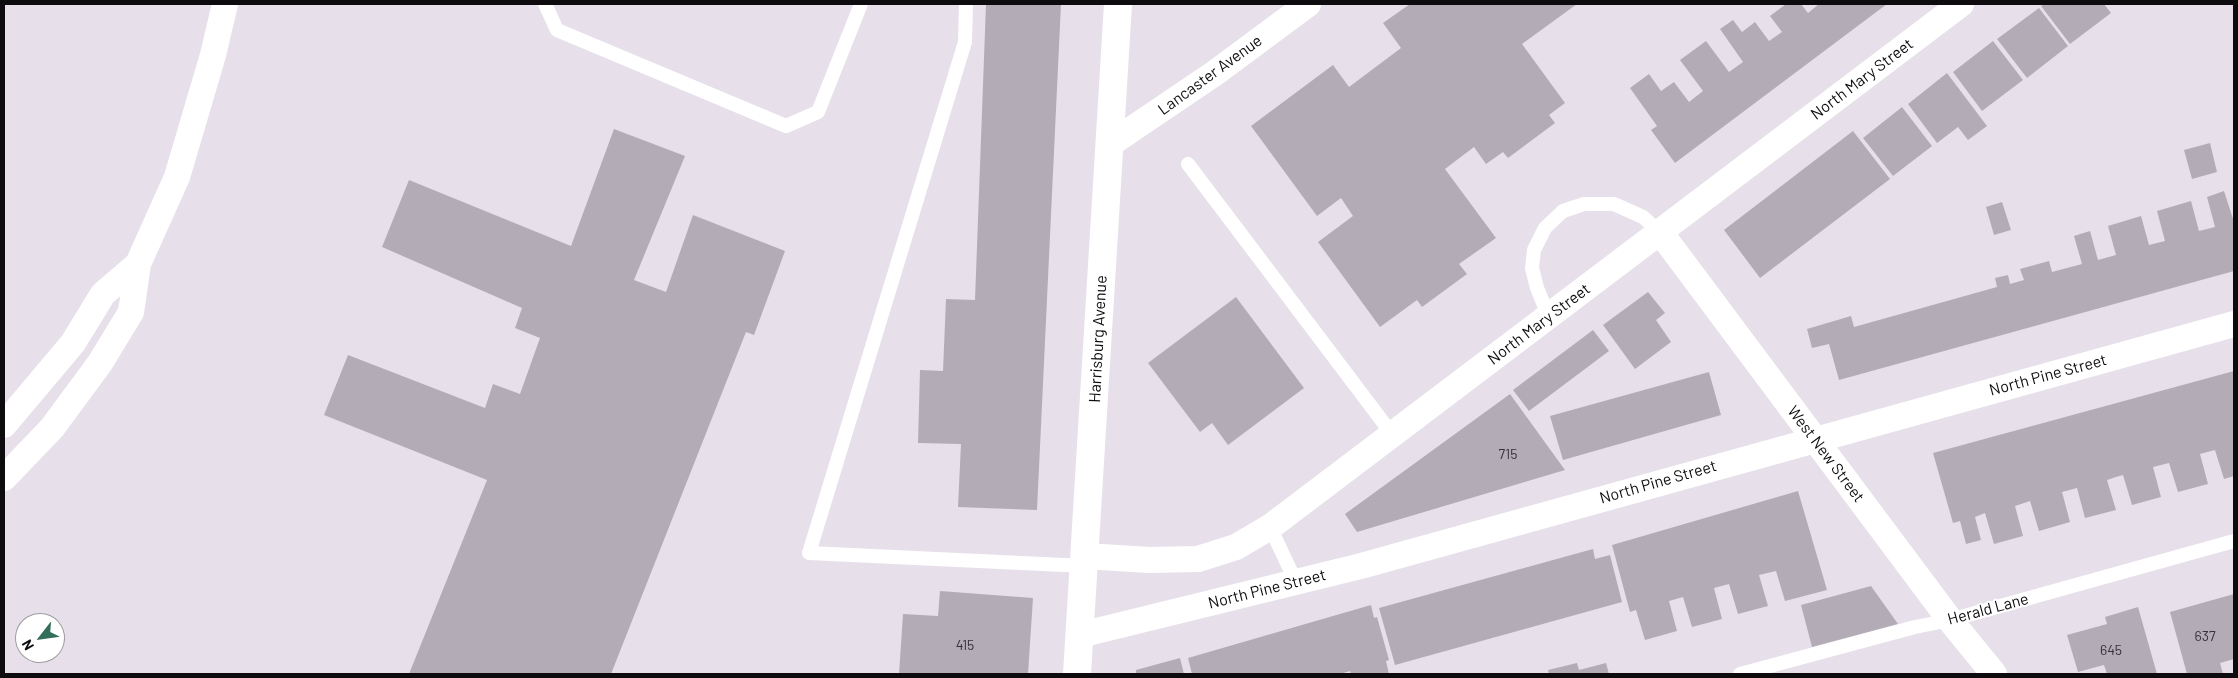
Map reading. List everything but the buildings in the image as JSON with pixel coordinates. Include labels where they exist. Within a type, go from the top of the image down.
[{"type":"main road","name":"Harrisburg Avenue","points":[[1077,674],[1118,4]]},
{"type":"street","points":[[4,478],[52,428],[100,363],[131,312],[138,264],[177,177],[213,55],[225,4]]},
{"type":"street","name":"Lancaster Avenue","points":[[1110,144],[1216,73],[1308,4]]},
{"type":"street","name":"North Mary Street","points":[[1085,561],[1198,559],[1236,547],[1270,527],[1961,4]]},
{"type":"street","name":"West New Street","points":[[1660,232],[1950,620],[1994,674]]},
{"type":"street","points":[[4,425],[73,343],[103,294],[138,264]]},
{"type":"street","name":"North Pine Street","points":[[1080,635],[1361,566],[2234,324]]},
{"type":"lane","points":[[546,4],[557,30],[786,126],[818,112],[861,4]]},
{"type":"lane","points":[[966,4],[965,42],[809,553],[1085,561]]},
{"type":"lane","points":[[1188,164],[1392,434]]},
{"type":"lane","points":[[1549,317],[1535,282],[1532,268],[1534,250],[1545,228],[1563,211],[1584,204],[1614,204],[1643,217],[1660,232]]},
{"type":"lane","points":[[1270,527],[1296,582]]},
{"type":"lane","name":"Herald Lane","points":[[1740,674],[1915,627],[1950,620],[2234,541]]}]
